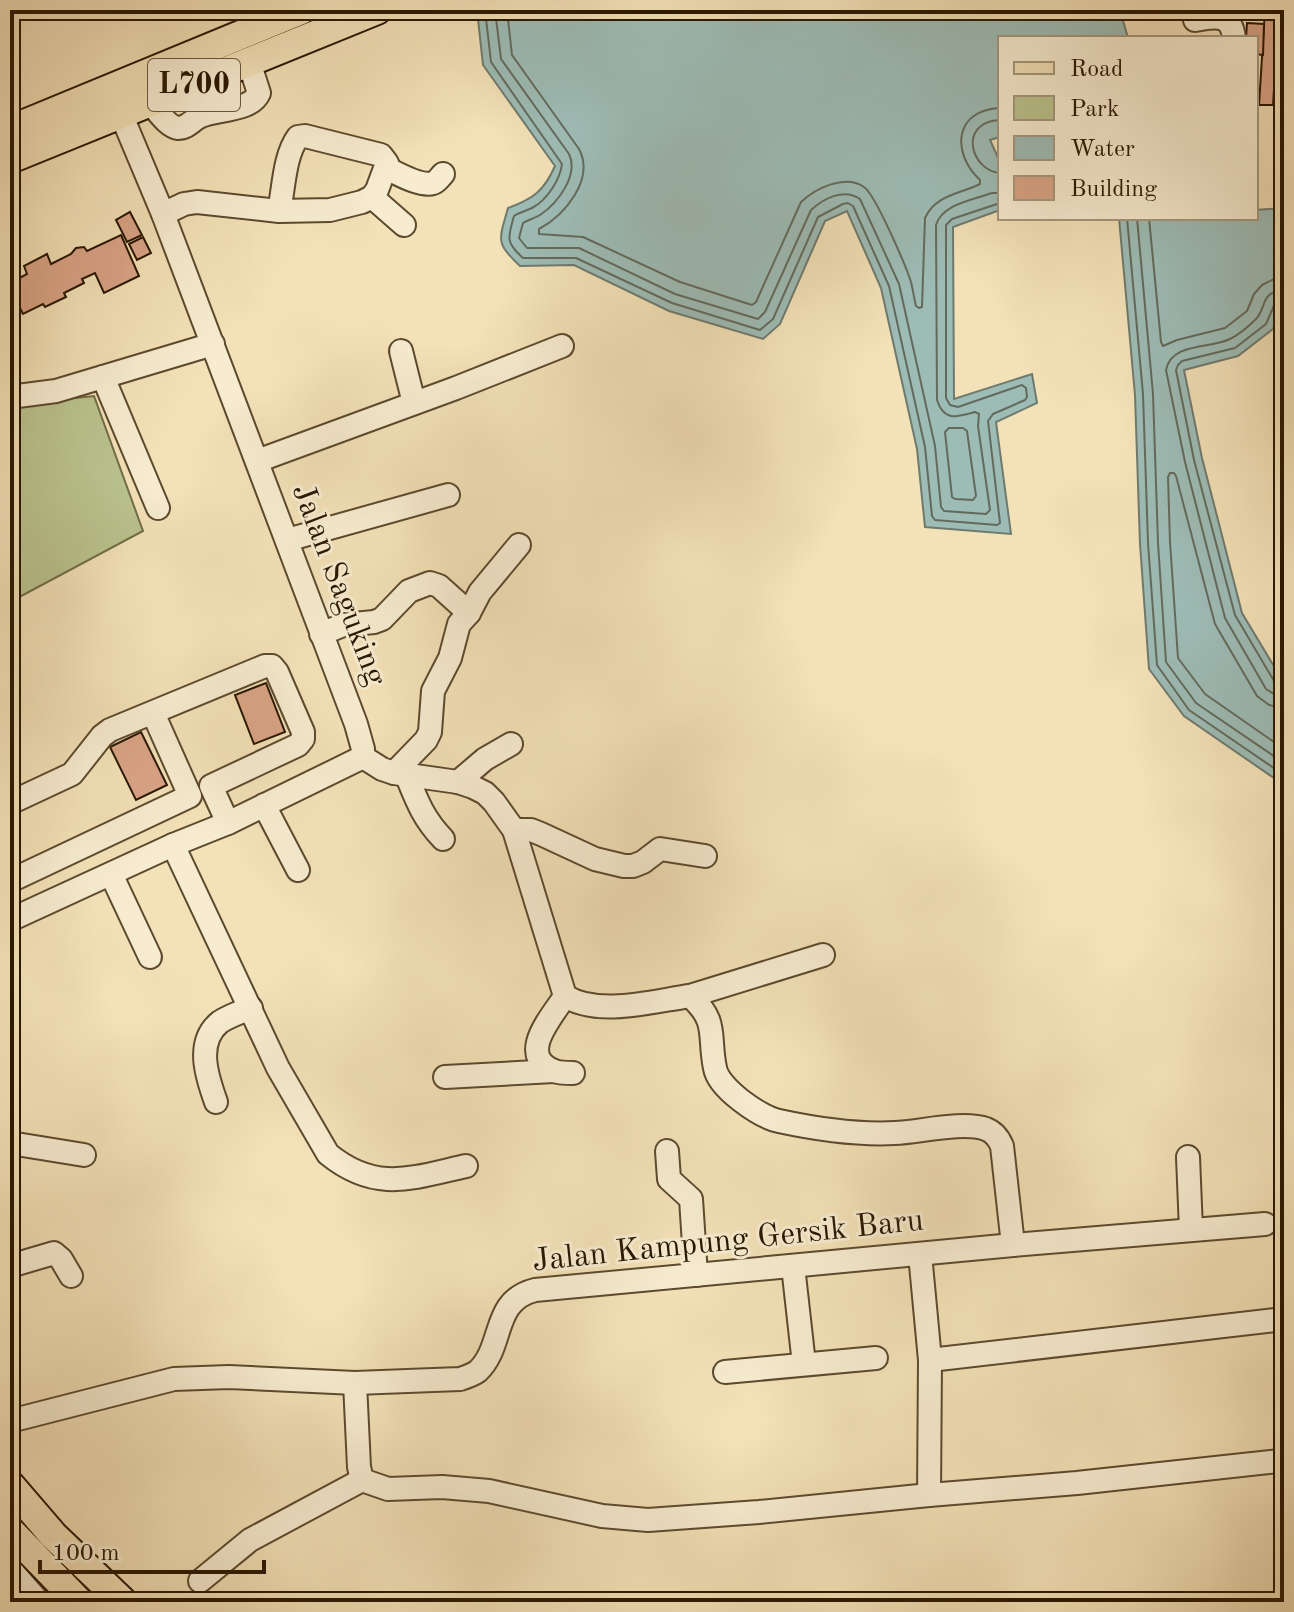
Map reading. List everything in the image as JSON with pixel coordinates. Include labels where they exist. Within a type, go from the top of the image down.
[{"type":"main road","name":"L700","points":[[10,130],[298,11]]},
{"type":"main road","name":"L700","points":[[10,159],[373,11]]},
{"type":"main road","points":[[10,1485],[53,1535],[123,1602]]},
{"type":"main road","points":[[10,1531],[79,1602]]},
{"type":"street","points":[[1195,23],[1213,17],[1226,20],[1233,28],[1234,36]]},
{"type":"street","points":[[150,103],[169,123],[180,128],[201,116],[253,103],[259,93],[249,62]]},
{"type":"street","points":[[83,100],[104,103],[121,114]]},
{"type":"street","name":"Jalan Saguking","points":[[121,114],[163,214],[287,540],[356,724],[363,757]]},
{"type":"street","points":[[163,214],[184,204],[197,202],[279,211],[330,210],[372,197],[387,163],[381,155],[305,136],[298,137],[293,144],[279,211]]},
{"type":"street","points":[[386,168],[429,184],[443,174]]},
{"type":"street","points":[[372,197],[404,225]]},
{"type":"street","points":[[10,397],[56,391],[213,344]]},
{"type":"street","points":[[257,461],[562,346]]},
{"type":"street","points":[[401,351],[414,403]]},
{"type":"street","points":[[103,377],[158,508]]},
{"type":"street","points":[[287,540],[448,495]]},
{"type":"street","points":[[400,773],[430,732],[433,691],[450,658],[459,624],[480,592],[519,545]]},
{"type":"street","points":[[321,634],[343,625],[382,619],[409,591],[430,583],[439,586],[469,613]]},
{"type":"street","points":[[10,803],[66,779],[110,730],[265,666],[272,666],[277,672],[303,732],[303,739],[298,745],[10,881]]},
{"type":"street","points":[[153,713],[190,796]]},
{"type":"street","points":[[458,782],[485,759],[511,744]]},
{"type":"street","points":[[10,920],[228,823],[363,757],[382,769],[473,787],[494,802],[514,830],[565,996],[584,1005],[622,1006],[690,996],[823,955]]},
{"type":"street","points":[[400,773],[429,824],[443,839]]},
{"type":"street","points":[[211,786],[228,823]]},
{"type":"street","points":[[264,805],[298,870]]},
{"type":"street","points":[[514,830],[531,830],[595,859],[624,866],[646,860],[660,849],[705,856]]},
{"type":"street","points":[[173,845],[278,1068],[328,1154],[339,1163],[375,1179],[396,1180],[466,1166]]},
{"type":"street","points":[[111,874],[150,957]]},
{"type":"street","points":[[445,1077],[563,1072],[539,1058],[535,1051],[537,1040],[565,996]]},
{"type":"street","points":[[690,996],[706,1013],[710,1024],[715,1072],[735,1095],[764,1116],[848,1132],[892,1133],[956,1127],[988,1129],[998,1137],[1002,1146],[1013,1245]]},
{"type":"street","points":[[216,1102],[204,1051],[209,1036],[220,1022],[251,1008]]},
{"type":"street","points":[[10,1143],[84,1155]]},
{"type":"street","points":[[667,1151],[669,1179],[691,1199],[696,1275]]},
{"type":"street","points":[[1188,1157],[1191,1230]]},
{"type":"street","name":"Jalan Kampung Gersik Baru","points":[[10,1421],[174,1379],[229,1377],[355,1383],[460,1379],[476,1373],[490,1353],[502,1316],[515,1298],[535,1290],[1265,1224]]},
{"type":"street","points":[[10,1266],[54,1253],[71,1276]]},
{"type":"street","points":[[920,1254],[930,1360],[929,1495]]},
{"type":"street","points":[[793,1266],[804,1364]]},
{"type":"street","points":[[930,1360],[1284,1319]]},
{"type":"street","points":[[725,1372],[876,1358]]},
{"type":"street","points":[[355,1383],[362,1480]]},
{"type":"street","points":[[200,1581],[250,1540],[362,1480],[388,1489],[442,1487],[489,1491],[602,1516],[648,1520],[1077,1483],[1284,1458]]},
{"type":"street","points":[[10,1569],[39,1602]]},
{"type":"green space","points":[[94,396],[143,531],[10,602],[10,405]]},
{"type":"water","points":[[477,10],[1120,10],[1127,36],[998,36],[998,138],[990,140],[998,158],[998,211],[953,227],[954,399],[1032,374],[1037,403],[996,422],[1011,534],[925,527],[917,449],[881,288],[847,211],[825,221],[780,324],[763,339],[669,311],[574,265],[520,266],[506,252],[501,240],[508,208],[537,193],[555,166],[483,65]]},
{"type":"water","points":[[1284,208],[1284,299],[1273,329],[1238,356],[1184,370],[1202,458],[1242,613],[1284,683],[1284,785],[1184,716],[1149,669],[1140,544],[1135,395],[1119,220],[1258,220],[1258,210]]},
{"type":"building","points":[[1265,10],[1279,10],[1273,105],[1259,105]]},
{"type":"building","points":[[1247,23],[1264,24],[1263,55],[1258,54],[1258,36],[1246,36]]},
{"type":"building","points":[[130,212],[142,235],[127,242],[116,220]]},
{"type":"building","points":[[121,235],[139,276],[104,293],[95,273],[82,279],[84,283],[64,293],[66,297],[23,314],[10,283],[27,274],[24,266],[47,254],[51,264],[76,248],[84,247],[87,251]]},
{"type":"building","points":[[143,237],[151,253],[137,260],[129,244]]},
{"type":"building","points":[[266,683],[285,732],[254,744],[235,695]]},
{"type":"building","points":[[141,732],[167,785],[136,800],[110,747]]}]
